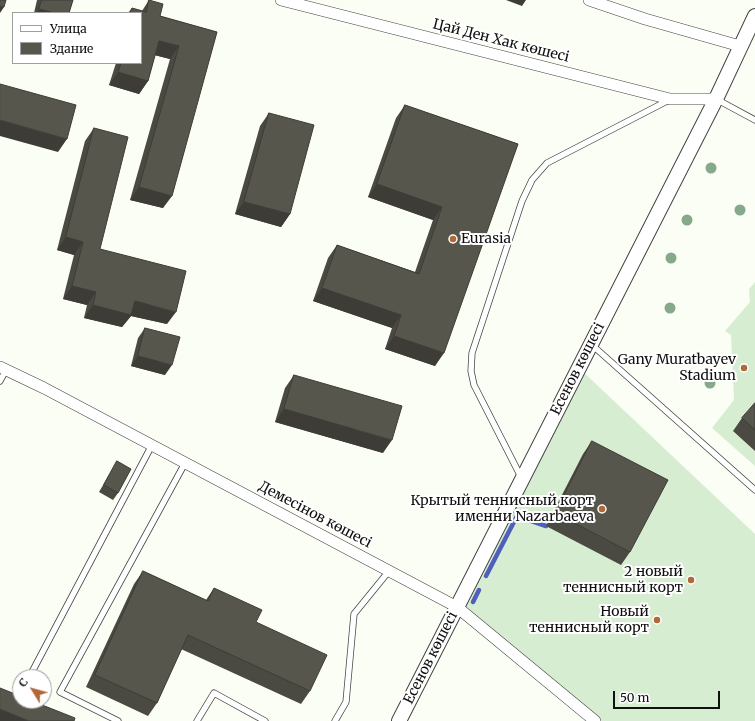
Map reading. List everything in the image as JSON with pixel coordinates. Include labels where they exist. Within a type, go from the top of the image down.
[{"type":"street","name":"Цай Ден Хак көшесі","points":[[281,0],[670,100],[716,99]]},
{"type":"street","points":[[589,0],[645,19],[740,46]]},
{"type":"street","name":"Есенов көшесі","points":[[399,721],[457,607],[472,574],[522,480],[716,99],[755,16]]},
{"type":"street","name":"Демесінов көшесі","points":[[3,368],[44,388],[457,607],[595,721]]},
{"type":"lane","points":[[716,99],[755,120]]},
{"type":"lane","points":[[522,480],[474,385],[471,371],[472,353],[522,201],[532,180],[547,163],[670,100]]},
{"type":"lane","points":[[591,344],[755,490]]},
{"type":"lane","points":[[0,381],[3,368]]},
{"type":"lane","points":[[34,669],[152,446]]},
{"type":"lane","points":[[118,721],[60,692],[185,463]]},
{"type":"lane","points":[[335,721],[346,702],[354,614],[389,571]]},
{"type":"lane","points":[[198,721],[214,694],[265,721]]},
{"type":"green space","name":"Gany Muratbayev Stadium","points":[[755,282],[755,466],[712,428],[734,400],[731,335],[725,331],[750,302],[749,289]]},
{"type":"green space","points":[[579,368],[755,534],[755,721],[601,721],[458,606]]},
{"type":"building","points":[[0,0],[6,0],[4,7],[0,6]]},
{"type":"building","points":[[42,0],[73,0],[69,12],[50,12],[39,9]]},
{"type":"building","points":[[149,0],[163,4],[160,16],[217,32],[172,196],[139,187],[179,46],[159,41],[148,81],[118,72],[121,64],[142,64],[142,12],[130,12],[132,8],[146,12]]},
{"type":"building","points":[[0,84],[76,105],[67,139],[0,120]]},
{"type":"building","name":"Eurasia","points":[[405,105],[518,144],[444,353],[394,336],[401,315],[322,288],[337,245],[419,274],[442,207],[377,184]]},
{"type":"building","points":[[269,113],[314,125],[290,214],[244,202]]},
{"type":"building","points":[[94,128],[128,137],[100,249],[186,271],[176,312],[135,301],[131,315],[93,305],[96,292],[72,286],[83,242],[66,237]]},
{"type":"building","points":[[145,328],[180,337],[172,365],[138,356]]},
{"type":"building","points":[[294,375],[402,406],[392,440],[284,409]]},
{"type":"building","points":[[755,403],[755,430],[742,418]]},
{"type":"building","name":"Крытый теннисный корт именни Nazarbaeva","points":[[592,441],[668,480],[630,552],[555,513]]},
{"type":"building","points":[[117,461],[131,469],[118,493],[104,485]]},
{"type":"building","points":[[143,571],[208,601],[214,588],[262,610],[256,622],[327,655],[310,691],[188,635],[157,703],[95,675]]},
{"type":"building","points":[[0,688],[12,693],[12,709],[52,709],[75,718],[74,721],[29,721],[0,709]]},
{"type":"waterway","points":[[486,576],[517,516],[546,526]]},
{"type":"waterway","points":[[473,602],[479,590]]},
{"type":"place","name":"Eurasia","points":[[453,239]]},
{"type":"place","name":"Gany Muratbayev Stadium","points":[[744,368]]},
{"type":"place","name":"Крытый теннисный корт именни Nazarbaeva","points":[[602,509]]},
{"type":"place","name":"2 новый теннисный корт","points":[[691,580]]},
{"type":"place","name":"Новый теннисный корт","points":[[657,620]]}]
